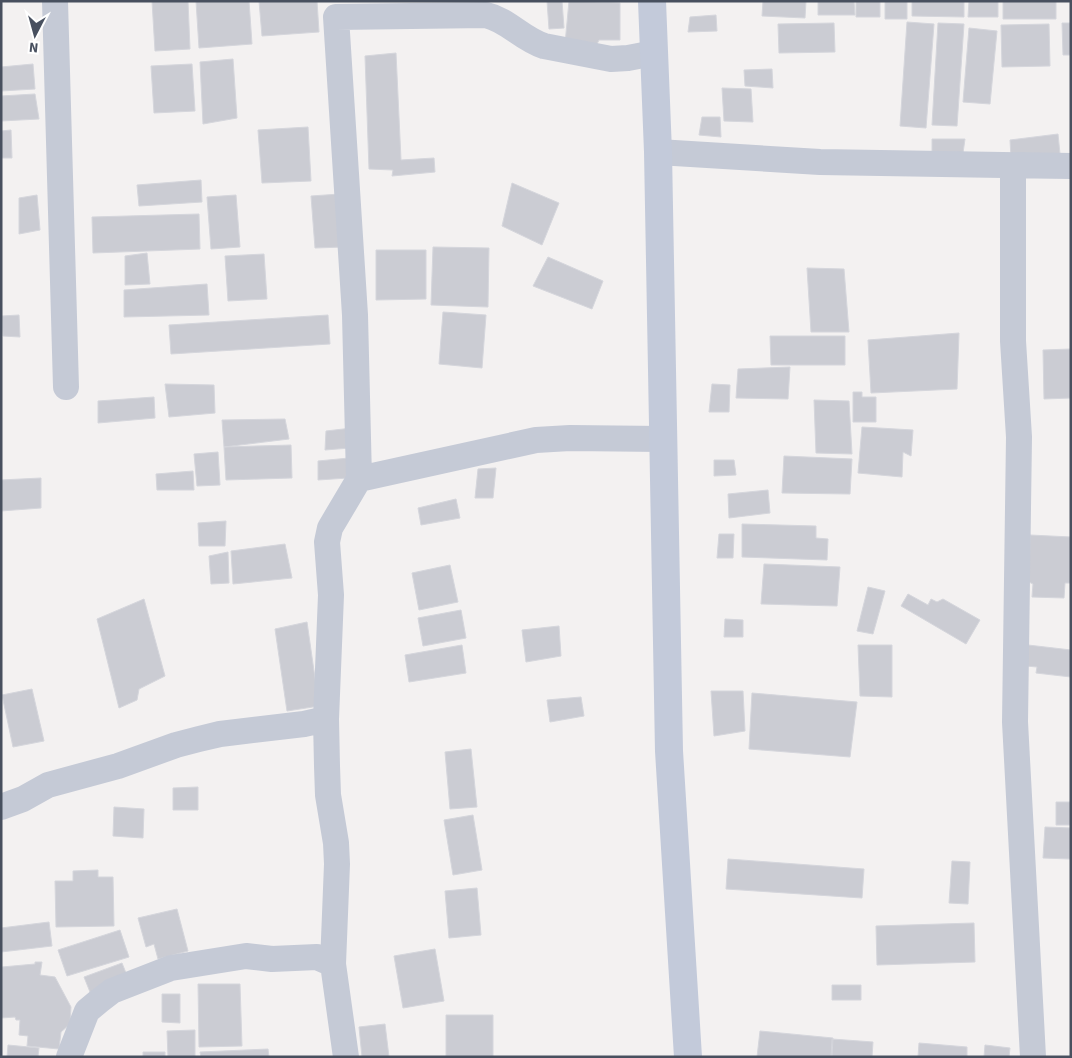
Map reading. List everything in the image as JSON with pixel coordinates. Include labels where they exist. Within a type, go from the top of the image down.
[{"type":"street","points":[[55,1],[66,387]]},
{"type":"street","points":[[652,1],[658,152],[669,751],[688,1057]]},
{"type":"street","points":[[346,1057],[328,956],[337,864],[336,843],[328,795],[326,719],[331,595],[327,542],[330,528],[359,480],[355,315],[336,9],[486,15],[500,19],[534,43],[544,46],[611,59],[628,58],[654,52]]},
{"type":"street","points":[[658,152],[820,162],[1071,166]]},
{"type":"street","points":[[1013,166],[1013,341],[1019,437],[1015,722],[1033,1057]]},
{"type":"street","points":[[359,480],[536,440],[570,438],[662,439]]},
{"type":"street","points":[[1,807],[23,799],[48,785],[118,766],[176,745],[220,734],[304,724],[326,719]]},
{"type":"street","points":[[69,1057],[87,1011],[112,991],[133,982],[171,968],[246,956],[272,959],[328,956]]},
{"type":"building","points":[[152,1],[188,1],[190,49],[155,51]]},
{"type":"building","points":[[196,1],[249,1],[252,44],[199,48]]},
{"type":"building","points":[[259,1],[317,1],[319,32],[262,36]]},
{"type":"building","points":[[547,1],[562,1],[564,28],[549,29]]},
{"type":"building","points":[[569,1],[620,3],[620,40],[599,40],[596,46],[565,44]]},
{"type":"building","points":[[763,1],[806,1],[805,18],[762,16]]},
{"type":"building","points":[[818,1],[854,1],[855,15],[818,15]]},
{"type":"building","points":[[856,1],[880,1],[880,17],[856,17]]},
{"type":"building","points":[[885,1],[907,1],[907,19],[885,19]]},
{"type":"building","points":[[912,1],[964,1],[964,17],[912,16]]},
{"type":"building","points":[[969,1],[998,1],[998,17],[968,17]]},
{"type":"building","points":[[1003,1],[1056,1],[1056,19],[1003,19]]},
{"type":"building","points":[[716,15],[717,31],[688,32],[690,17]]},
{"type":"building","points":[[907,22],[934,24],[926,128],[900,126]]},
{"type":"building","points":[[834,23],[835,52],[779,53],[778,24]]},
{"type":"building","points":[[938,23],[964,24],[957,126],[932,125]]},
{"type":"building","points":[[1062,23],[1071,23],[1071,55],[1063,55]]},
{"type":"building","points":[[1049,24],[1050,66],[1002,67],[1001,25]]},
{"type":"building","points":[[969,28],[997,31],[990,104],[963,102]]},
{"type":"building","points":[[396,53],[401,160],[434,158],[435,172],[392,176],[393,170],[369,169],[365,56]]},
{"type":"building","points":[[233,59],[237,118],[203,124],[200,62]]},
{"type":"building","points":[[33,64],[35,89],[1,91],[1,67]]},
{"type":"building","points":[[192,64],[195,111],[154,113],[151,66]]},
{"type":"building","points":[[772,69],[773,88],[745,86],[744,70]]},
{"type":"building","points":[[722,88],[751,89],[753,122],[724,121]]},
{"type":"building","points":[[35,94],[39,119],[1,121],[1,96]]},
{"type":"building","points":[[702,117],[720,117],[721,137],[699,135]]},
{"type":"building","points":[[308,127],[311,181],[262,183],[258,130]]},
{"type":"building","points":[[11,130],[12,158],[1,158],[1,131]]},
{"type":"building","points":[[1058,134],[1060,154],[1011,158],[1010,140]]},
{"type":"building","points":[[932,139],[965,139],[962,160],[932,160]]},
{"type":"building","points":[[201,180],[202,202],[139,206],[137,185]]},
{"type":"building","points":[[512,183],[559,203],[542,245],[502,226]]},
{"type":"building","points":[[340,194],[343,247],[315,248],[311,196]]},
{"type":"building","points":[[37,195],[40,230],[19,234],[19,198]]},
{"type":"building","points":[[236,195],[240,247],[211,249],[207,197]]},
{"type":"building","points":[[199,214],[200,249],[93,253],[92,217]]},
{"type":"building","points":[[433,247],[489,248],[488,307],[431,305]]},
{"type":"building","points":[[376,250],[426,250],[426,299],[376,300]]},
{"type":"building","points":[[147,253],[150,284],[125,285],[125,256]]},
{"type":"building","points":[[264,254],[267,299],[228,301],[225,256]]},
{"type":"building","points":[[548,257],[603,281],[592,309],[533,286]]},
{"type":"building","points":[[807,268],[844,269],[849,332],[811,332]]},
{"type":"building","points":[[207,284],[209,315],[124,317],[124,290]]},
{"type":"building","points":[[443,312],[486,315],[482,368],[439,364]]},
{"type":"building","points":[[19,315],[20,337],[3,336],[2,316]]},
{"type":"building","points":[[328,315],[330,344],[171,354],[169,325]]},
{"type":"building","points":[[959,333],[957,389],[871,393],[868,340]]},
{"type":"building","points":[[770,336],[845,336],[845,365],[771,365]]},
{"type":"building","points":[[1071,349],[1071,398],[1044,399],[1043,350]]},
{"type":"building","points":[[790,367],[788,399],[736,398],[738,369]]},
{"type":"building","points":[[165,384],[214,385],[215,413],[169,417]]},
{"type":"building","points":[[712,384],[730,385],[729,412],[709,412]]},
{"type":"building","points":[[853,392],[862,392],[862,397],[876,397],[876,422],[853,422]]},
{"type":"building","points":[[154,397],[155,418],[98,423],[98,401]]},
{"type":"building","points":[[814,400],[849,401],[852,454],[816,453]]},
{"type":"building","points":[[285,419],[289,439],[224,447],[222,420]]},
{"type":"building","points":[[862,427],[913,430],[911,456],[903,452],[902,477],[858,473]]},
{"type":"building","points":[[352,428],[350,448],[325,450],[326,431]]},
{"type":"building","points":[[291,445],[292,478],[226,480],[224,447]]},
{"type":"building","points":[[218,452],[220,485],[197,486],[194,454]]},
{"type":"building","points":[[784,456],[852,459],[850,494],[782,493]]},
{"type":"building","points":[[349,458],[348,478],[318,480],[318,461]]},
{"type":"building","points":[[714,460],[734,460],[736,475],[714,476]]},
{"type":"building","points":[[496,468],[493,498],[475,498],[478,469]]},
{"type":"building","points":[[193,471],[194,490],[157,490],[156,474]]},
{"type":"building","points":[[41,478],[41,508],[1,511],[1,480]]},
{"type":"building","points":[[768,490],[770,513],[729,518],[728,494]]},
{"type":"building","points":[[456,499],[460,518],[421,525],[418,508]]},
{"type":"building","points":[[226,521],[225,546],[199,546],[198,523]]},
{"type":"building","points":[[742,524],[816,526],[816,538],[828,539],[827,560],[742,557]]},
{"type":"building","points":[[719,534],[734,534],[733,558],[717,558]]},
{"type":"building","points":[[1030,535],[1071,537],[1071,583],[1065,583],[1064,598],[1032,597],[1033,584],[1029,582]]},
{"type":"building","points":[[285,544],[292,578],[233,584],[231,551]]},
{"type":"building","points":[[228,552],[229,583],[211,584],[209,556]]},
{"type":"building","points":[[764,564],[840,567],[837,606],[761,604]]},
{"type":"building","points":[[450,565],[458,602],[419,610],[412,573]]},
{"type":"building","points":[[868,587],[885,591],[873,634],[857,631]]},
{"type":"building","points":[[908,594],[928,605],[931,599],[937,602],[943,599],[980,620],[966,644],[901,606]]},
{"type":"building","points":[[144,599],[165,676],[139,689],[137,700],[119,708],[97,619]]},
{"type":"building","points":[[461,610],[466,638],[423,646],[418,618]]},
{"type":"building","points":[[725,619],[743,620],[743,637],[724,637]]},
{"type":"building","points":[[307,622],[319,706],[287,711],[275,629]]},
{"type":"building","points":[[559,626],[561,656],[526,662],[522,630]]},
{"type":"building","points":[[462,645],[466,673],[409,682],[405,655]]},
{"type":"building","points":[[858,645],[892,645],[892,697],[860,696]]},
{"type":"building","points":[[1028,645],[1071,650],[1071,677],[1036,673],[1037,667],[1026,666]]},
{"type":"building","points":[[32,689],[44,741],[13,747],[2,695]]},
{"type":"building","points":[[711,691],[743,691],[745,731],[714,736]]},
{"type":"building","points":[[752,693],[857,702],[850,757],[749,749]]},
{"type":"building","points":[[581,697],[584,716],[550,722],[547,700]]},
{"type":"building","points":[[471,749],[477,807],[450,809],[445,752]]},
{"type":"building","points":[[198,787],[198,810],[173,810],[173,788]]},
{"type":"building","points":[[1056,802],[1071,802],[1071,825],[1056,825]]},
{"type":"building","points":[[114,807],[144,809],[143,838],[113,836]]},
{"type":"building","points":[[473,815],[482,870],[453,875],[444,820]]},
{"type":"building","points":[[1045,827],[1071,828],[1071,859],[1043,858]]},
{"type":"building","points":[[728,859],[864,869],[862,898],[726,889]]},
{"type":"building","points":[[952,861],[970,862],[968,904],[949,903]]},
{"type":"building","points":[[98,870],[98,877],[113,877],[114,926],[56,927],[55,881],[73,881],[73,871]]},
{"type":"building","points":[[477,888],[481,935],[449,938],[445,891]]},
{"type":"building","points":[[177,909],[188,951],[158,959],[154,944],[146,947],[138,918]]},
{"type":"building","points":[[49,922],[52,946],[1,952],[1,928]]},
{"type":"building","points":[[974,923],[975,962],[877,965],[876,926]]},
{"type":"building","points":[[120,930],[129,957],[67,976],[58,950]]},
{"type":"building","points":[[435,949],[444,1001],[403,1008],[394,956]]},
{"type":"building","points":[[35,962],[42,962],[40,975],[55,977],[71,1007],[70,1024],[61,1032],[59,1049],[27,1046],[28,1036],[19,1035],[20,1020],[16,1020],[15,1017],[1,1018],[2,967],[35,964]]},
{"type":"building","points":[[122,963],[128,978],[90,992],[84,977]]},
{"type":"building","points":[[198,984],[240,984],[242,1046],[199,1047]]},
{"type":"building","points":[[832,985],[861,985],[861,1000],[832,1000]]},
{"type":"building","points":[[162,994],[180,994],[180,1023],[162,1022]]},
{"type":"building","points":[[446,1015],[493,1015],[493,1057],[446,1056]]},
{"type":"building","points":[[385,1024],[389,1057],[362,1057],[359,1027]]},
{"type":"building","points":[[195,1030],[195,1057],[168,1057],[167,1031]]},
{"type":"building","points":[[760,1031],[833,1038],[832,1057],[757,1057]]},
{"type":"building","points":[[832,1039],[873,1042],[872,1057],[831,1057]]},
{"type":"building","points":[[919,1043],[967,1047],[967,1057],[918,1057]]},
{"type":"building","points":[[8,1045],[39,1048],[38,1056],[41,1057],[7,1057]]},
{"type":"building","points":[[985,1045],[1010,1048],[1009,1057],[984,1057]]},
{"type":"building","points":[[268,1049],[269,1057],[201,1057],[200,1052]]},
{"type":"building","points":[[143,1052],[165,1052],[165,1057],[143,1057]]}]
